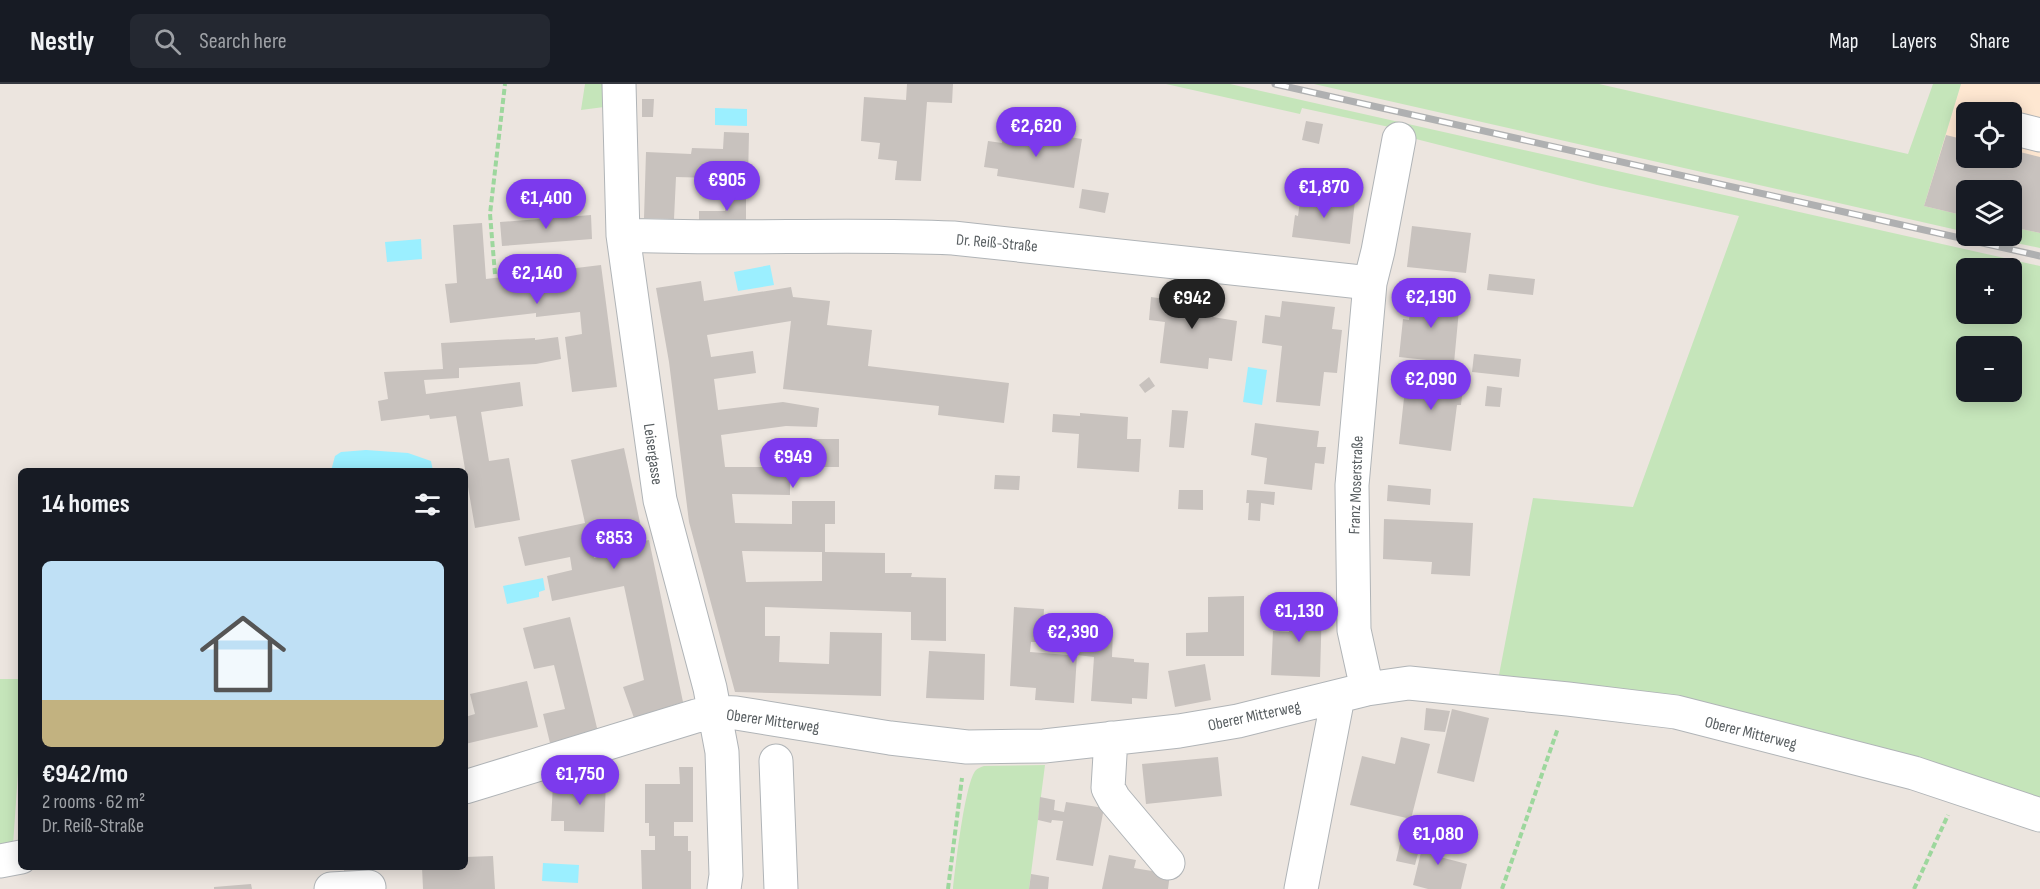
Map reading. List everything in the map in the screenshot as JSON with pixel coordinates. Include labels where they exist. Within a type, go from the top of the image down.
[{"type":"street","name":"Leisergasse","points":[[619,84],[623,235],[660,500],[715,712],[722,752],[726,875],[724,889]]},
{"type":"street","points":[[2022,130],[2040,135]]},
{"type":"street","name":"Franz Moserstraße","points":[[1353,693],[1352,485],[1370,283],[1399,139]]},
{"type":"street","name":"Dr. Reiß-Straße","points":[[623,235],[679,237],[885,235],[953,238],[1027,244],[1370,283]]},
{"type":"street","name":"Oberer Mitterweg","points":[[468,786],[715,712],[736,713],[890,738],[967,747],[1044,746],[1238,721],[1353,693],[1409,683],[1676,712],[1914,773],[2040,815]]},
{"type":"street","points":[[1301,889],[1353,693]]},
{"type":"street","points":[[1111,738],[1108,788],[1114,799],[1168,863]]},
{"type":"street","points":[[776,761],[781,889]]},
{"type":"street","points":[[0,861],[18,858]]},
{"type":"street","points":[[332,889],[369,881]]},
{"type":"path","points":[[495,274],[490,214],[505,84]]},
{"type":"path","points":[[1502,889],[1568,699]]},
{"type":"path","points":[[948,889],[967,747]]},
{"type":"path","points":[[1914,889],[1961,787]]},
{"type":"shaded area","points":[[1961,84],[2040,84],[2040,233],[2022,229],[2022,180],[1956,180],[1956,214],[1924,206]]},
{"type":"green space","points":[[585,84],[604,84],[604,107],[581,110]]},
{"type":"green space","points":[[1166,84],[1230,84],[2004,258],[1956,258],[1956,324],[2022,324],[2022,262],[2040,266],[2040,801],[1498,680],[1533,498],[1633,507],[1739,216],[1597,185],[1412,138],[1412,132],[1302,108],[1300,114]]},
{"type":"green space","points":[[1314,84],[1599,84],[1908,154],[1933,84],[1961,84],[1924,206],[1956,214],[1956,230]]},
{"type":"green space","points":[[2022,229],[2040,233],[2040,248],[2022,244]]},
{"type":"green space","points":[[0,679],[18,679],[18,773],[13,845],[0,849]]},
{"type":"green space","points":[[1045,765],[1029,889],[953,889],[964,807],[976,770],[984,766]]},
{"type":"water","points":[[715,108],[747,109],[747,126],[715,125]]},
{"type":"water","points":[[421,239],[422,259],[387,262],[385,242]]},
{"type":"water","points":[[770,265],[774,285],[738,291],[734,272]]},
{"type":"water","points":[[1248,367],[1267,370],[1262,405],[1243,402]]},
{"type":"water","points":[[366,450],[408,453],[431,461],[432,468],[332,468],[335,456],[341,452]]},
{"type":"water","points":[[543,578],[545,590],[539,592],[539,597],[507,604],[503,586]]},
{"type":"water","points":[[543,863],[579,865],[578,883],[542,881]]},
{"type":"building","points":[[907,84],[953,84],[952,103],[927,102],[921,181],[895,180],[897,161],[878,159],[880,143],[861,141],[864,97],[906,100]]},
{"type":"building","points":[[642,99],[654,99],[653,117],[642,117]]},
{"type":"building","points":[[1306,121],[1323,124],[1319,144],[1302,140]]},
{"type":"building","points":[[1004,130],[1039,136],[1039,132],[1082,139],[1074,188],[997,176],[998,169],[984,167],[988,141],[1002,143]]},
{"type":"building","points":[[724,132],[749,133],[748,179],[676,177],[674,219],[644,218],[646,152],[691,154],[692,148],[723,149]]},
{"type":"building","points":[[1946,135],[1956,138],[1956,168],[2022,168],[2022,152],[2040,157],[2040,233],[2022,229],[2022,180],[1956,180],[1956,214],[1924,206]]},
{"type":"building","points":[[1082,189],[1109,193],[1105,213],[1079,208]]},
{"type":"building","points":[[725,192],[746,192],[746,226],[699,226],[699,211],[725,211]]},
{"type":"building","points":[[1301,194],[1355,201],[1350,244],[1292,237]]},
{"type":"building","points":[[591,215],[592,239],[502,246],[500,222]]},
{"type":"building","points":[[482,223],[486,279],[601,265],[617,387],[572,392],[565,337],[582,334],[580,312],[536,317],[536,313],[450,323],[445,284],[457,283],[453,225]]},
{"type":"building","points":[[1412,226],[1471,233],[1466,273],[1407,267]]},
{"type":"building","points":[[1489,274],[1535,279],[1533,295],[1487,290]]},
{"type":"building","points":[[701,281],[704,301],[791,287],[793,297],[830,301],[827,325],[872,330],[868,366],[1009,383],[1004,423],[938,415],[939,406],[783,389],[791,321],[707,335],[711,357],[753,351],[756,373],[714,379],[718,410],[783,402],[819,408],[817,427],[786,426],[721,435],[725,467],[790,467],[790,495],[732,494],[735,523],[792,524],[792,501],[835,501],[835,524],[825,524],[825,552],[885,553],[885,573],[912,573],[911,577],[946,578],[946,641],[911,640],[911,612],[765,607],[765,636],[780,636],[779,662],[829,664],[830,632],[882,633],[881,696],[735,692],[689,522],[669,362],[656,288]],"holes":[[[742,551],[822,552],[822,581],[746,582]]]},
{"type":"building","points":[[1166,291],[1215,297],[1213,317],[1237,321],[1232,361],[1209,358],[1208,369],[1160,363],[1165,322],[1149,320],[1151,297],[1165,299]]},
{"type":"building","points":[[1412,294],[1460,299],[1454,363],[1399,357],[1403,319],[1409,320]]},
{"type":"building","points":[[1282,301],[1335,307],[1332,329],[1342,330],[1337,373],[1324,372],[1320,406],[1276,402],[1282,346],[1262,343],[1265,315],[1280,317]]},
{"type":"building","points":[[558,337],[561,359],[536,364],[459,368],[459,378],[424,380],[426,394],[520,382],[523,406],[481,412],[489,461],[509,458],[520,520],[475,528],[468,487],[468,468],[465,468],[456,416],[430,419],[429,415],[381,421],[378,401],[388,399],[384,372],[443,369],[441,343],[535,338],[535,340]]},
{"type":"building","points":[[1474,354],[1521,359],[1519,377],[1472,372]]},
{"type":"building","points":[[1412,372],[1464,378],[1461,405],[1457,405],[1451,451],[1399,444],[1404,398],[1409,398]]},
{"type":"building","points":[[1149,377],[1155,386],[1145,393],[1139,385]]},
{"type":"building","points":[[1487,386],[1502,388],[1500,407],[1485,406]]},
{"type":"building","points":[[1172,410],[1188,411],[1184,448],[1169,447]]},
{"type":"building","points":[[1080,413],[1128,417],[1127,439],[1141,439],[1139,472],[1077,468],[1079,434],[1052,432],[1053,414],[1080,416]]},
{"type":"building","points":[[1255,423],[1319,431],[1317,447],[1326,447],[1324,464],[1315,463],[1312,490],[1264,484],[1267,458],[1251,455]]},
{"type":"building","points":[[789,439],[839,439],[839,467],[790,467]]},
{"type":"building","points":[[624,448],[644,541],[649,540],[683,702],[634,718],[623,687],[644,680],[624,586],[552,601],[547,576],[572,570],[570,557],[525,566],[518,537],[585,523],[571,460]],"holes":[[[606,549],[607,555],[594,558],[593,552]]]},
{"type":"building","points":[[995,475],[1020,476],[1019,490],[994,489]]},
{"type":"building","points":[[1388,485],[1431,489],[1430,505],[1387,501]]},
{"type":"building","points":[[1179,490],[1203,490],[1203,510],[1178,509]]},
{"type":"building","points":[[1247,490],[1275,492],[1274,505],[1261,503],[1260,521],[1248,520]]},
{"type":"building","points":[[1384,519],[1473,523],[1470,576],[1431,574],[1432,562],[1383,559]]},
{"type":"building","points":[[1244,596],[1244,656],[1186,656],[1186,633],[1208,632],[1208,597]]},
{"type":"building","points":[[1291,602],[1322,604],[1320,677],[1271,675],[1273,631],[1289,632]]},
{"type":"building","points":[[1014,607],[1044,609],[1042,642],[1031,642],[1030,652],[1068,655],[1070,626],[1113,629],[1112,657],[1149,663],[1147,699],[1132,698],[1132,704],[1091,701],[1094,657],[1077,655],[1074,703],[1035,700],[1036,688],[1010,686]]},
{"type":"building","points":[[570,617],[598,732],[550,743],[543,714],[565,709],[554,665],[534,669],[523,628]]},
{"type":"building","points":[[929,651],[985,654],[984,700],[926,698]]},
{"type":"building","points":[[1205,664],[1211,700],[1175,707],[1168,671]]},
{"type":"building","points":[[527,681],[538,727],[468,743],[468,716],[475,714],[470,694]]},
{"type":"building","points":[[1426,708],[1450,711],[1445,732],[1424,730]]},
{"type":"building","points":[[1452,709],[1489,718],[1474,782],[1437,773]]},
{"type":"building","points":[[1401,737],[1430,744],[1411,819],[1350,805],[1362,756],[1395,764]]},
{"type":"building","points":[[1218,757],[1222,796],[1146,804],[1142,764]]},
{"type":"building","points":[[679,767],[693,767],[693,822],[674,822],[674,836],[688,836],[688,851],[691,851],[691,889],[642,889],[641,850],[655,850],[655,836],[649,836],[649,823],[645,823],[645,784],[680,784]]},
{"type":"building","points":[[567,780],[606,782],[604,832],[564,831],[564,821],[551,821],[553,784],[567,785]]},
{"type":"building","points":[[1040,797],[1055,800],[1054,810],[1064,812],[1066,802],[1104,808],[1093,866],[1056,860],[1063,821],[1052,820],[1051,823],[1038,820]]},
{"type":"building","points":[[1412,827],[1424,830],[1415,865],[1396,861],[1401,840],[1408,842]]},
{"type":"building","points":[[1427,828],[1446,833],[1440,857],[1467,864],[1461,889],[1428,889],[1413,885]]},
{"type":"building","points":[[1109,855],[1136,860],[1134,868],[1170,874],[1168,889],[1102,889]]},
{"type":"building","points":[[493,856],[495,889],[423,889],[422,870],[468,870],[468,857]]},
{"type":"building","points":[[344,870],[357,870],[358,875],[344,876]]},
{"type":"building","points":[[1031,874],[1049,877],[1048,889],[1029,889]]},
{"type":"building","points":[[251,884],[252,889],[214,889],[214,887]]},
{"type":"railway","points":[[1275,84],[2040,256]]}]
